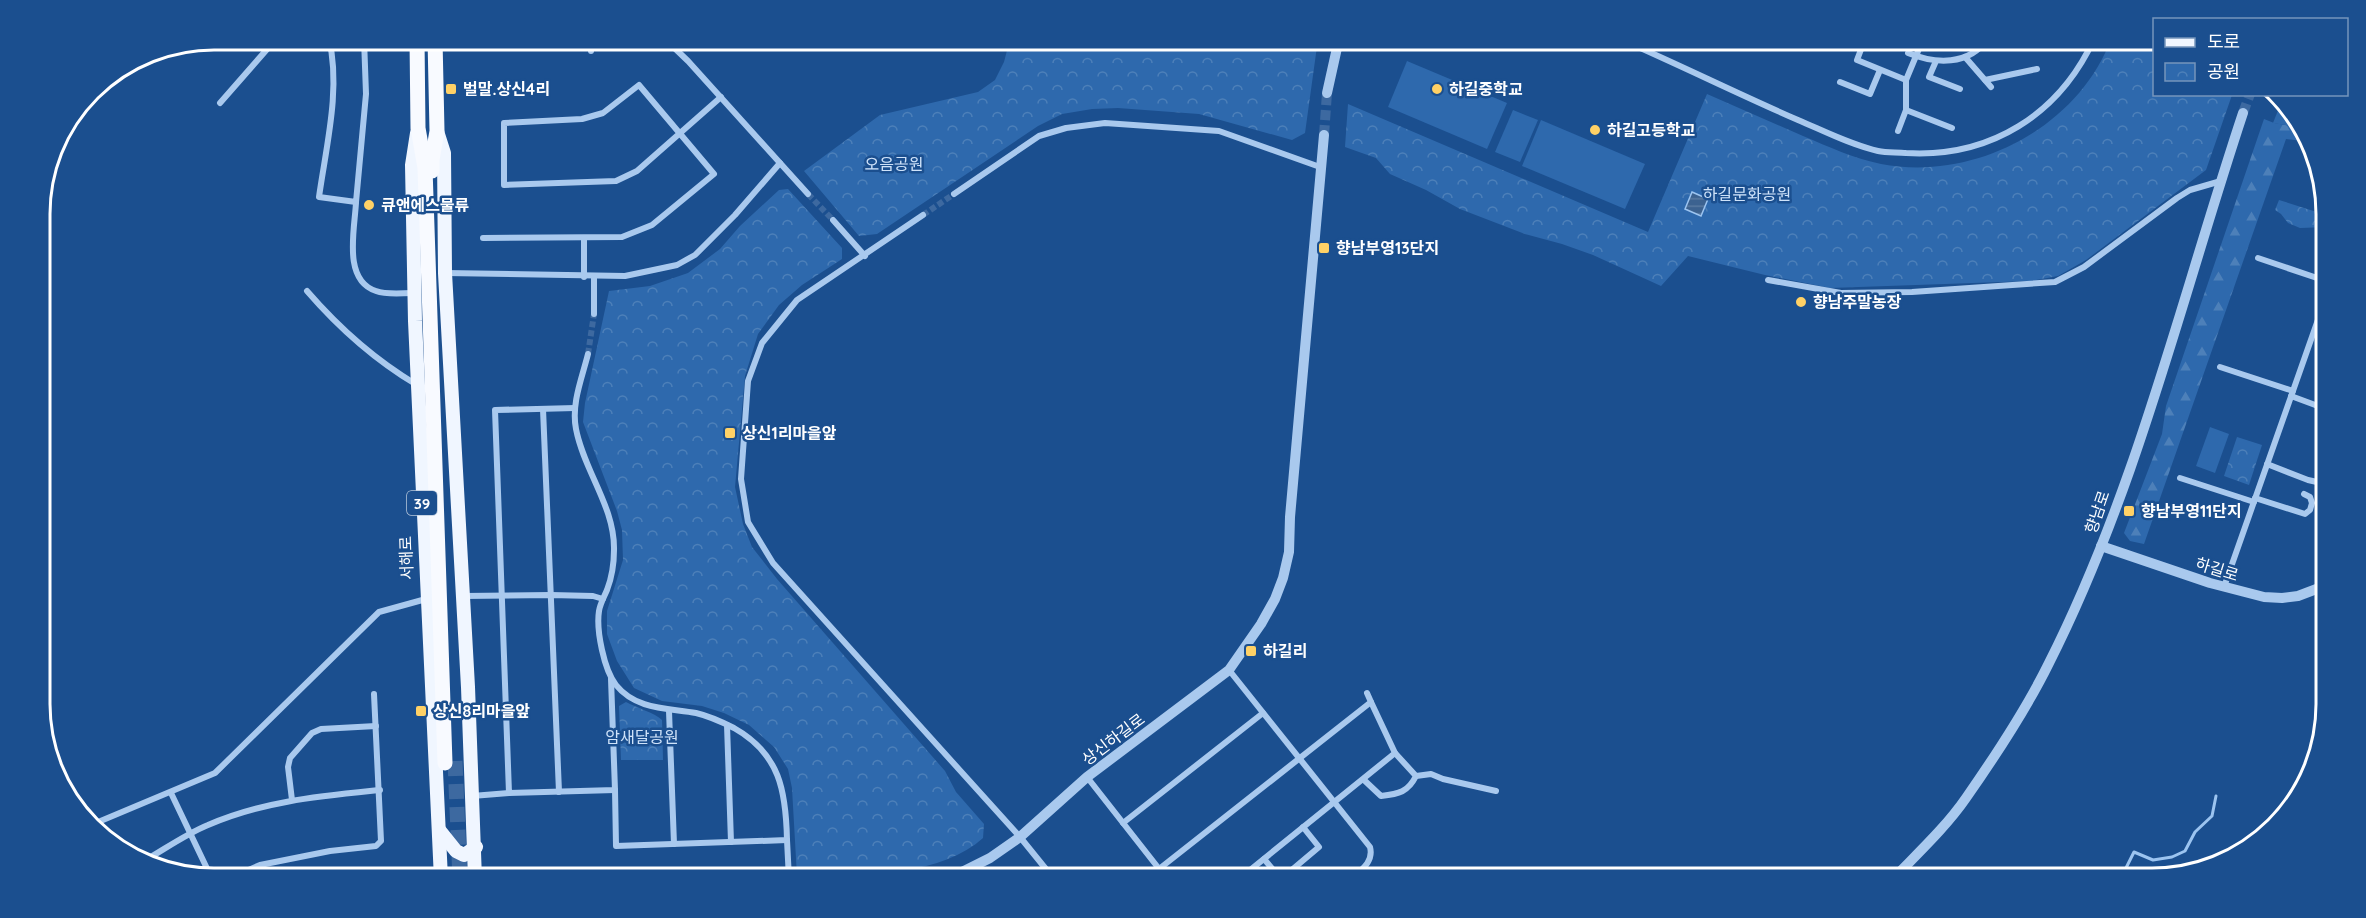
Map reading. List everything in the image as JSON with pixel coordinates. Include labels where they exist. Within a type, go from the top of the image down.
[{"type":"highway","name":"서해로","points":[[417,49],[418,128],[425,168],[450,762],[432,160],[437,131],[435,49]]},
{"type":"main road","name":"서해로","points":[[418,128],[412,165],[414,293],[426,599],[441,868]]},
{"type":"main road","name":"서해로","points":[[437,131],[444,153],[445,273],[475,868]]},
{"type":"main road","points":[[440,831],[456,851],[464,855],[476,847]]},
{"type":"street","points":[[220,103],[267,49]]},
{"type":"street","points":[[331,49],[331,108],[319,197],[356,202]]},
{"type":"street","points":[[364,49],[366,94],[356,202],[354,253],[356,275],[373,291],[414,293]]},
{"type":"street","points":[[675,49],[808,194]]},
{"type":"street","points":[[1327,93],[1337,49]]},
{"type":"street","points":[[1648,49],[1838,137],[1878,151],[1930,154],[1966,149],[2000,137],[2029,121],[2068,84],[2090,49]]},
{"type":"street","points":[[1861,49],[1857,60],[1906,80]]},
{"type":"street","points":[[1899,131],[1906,110],[1906,80],[1919,49]]},
{"type":"street","points":[[1908,53],[1936,61],[1953,60],[1965,57],[1976,49]]},
{"type":"street","points":[[1965,57],[1991,87]]},
{"type":"street","points":[[1936,61],[1929,76],[1960,89]]},
{"type":"street","points":[[1985,80],[2037,69]]},
{"type":"street","points":[[1840,82],[1868,97],[1880,70]]},
{"type":"street","points":[[483,238],[622,237],[652,225],[714,174],[680,133],[639,85],[603,113],[582,119],[504,123],[504,185],[616,181],[637,171],[680,133],[721,97]]},
{"type":"street","points":[[1906,110],[1952,128]]},
{"type":"street","name":"향남로","points":[[1903,868],[1965,800],[2020,714],[2049,663],[2101,546],[2151,405],[2243,113]]},
{"type":"street","points":[[954,194],[1039,136],[1066,128],[1105,123],[1219,131],[1320,167]]},
{"type":"street","name":"상신하길로","points":[[970,868],[990,858],[1020,837],[1087,777],[1229,670],[1261,624],[1275,599],[1283,578],[1288,552],[1324,135]]},
{"type":"street","points":[[445,273],[626,276],[677,265],[694,255],[735,215],[780,163]]},
{"type":"street","points":[[1768,280],[1841,293],[1880,293],[2055,282],[2084,267],[2190,190],[2221,181]]},
{"type":"street","points":[[923,215],[865,256],[796,300],[762,343],[748,381],[741,479],[748,522],[773,563],[1020,837],[1045,868]]},
{"type":"street","points":[[833,220],[865,256]]},
{"type":"street","points":[[584,238],[584,277]]},
{"type":"street","points":[[2258,258],[2316,278]]},
{"type":"street","points":[[594,277],[594,314]]},
{"type":"street","points":[[307,291],[329,316],[385,366],[417,385]]},
{"type":"street","points":[[2224,587],[2316,329]]},
{"type":"street","points":[[588,354],[575,408],[576,429],[611,522],[614,539],[613,570],[599,610],[598,624],[604,655],[611,675],[616,685],[640,702],[669,711],[697,714],[727,725],[754,741],[774,766],[784,796],[788,868]]},
{"type":"street","points":[[2220,367],[2316,405]]},
{"type":"street","points":[[509,793],[495,410],[575,408]]},
{"type":"street","points":[[543,409],[560,792]]},
{"type":"street","points":[[2267,464],[2316,482]]},
{"type":"street","points":[[2180,477],[2305,514],[2310,510],[2312,503],[2310,497],[2304,494]]},
{"type":"street","name":"하길로","points":[[2101,546],[2245,593],[2282,598],[2298,596],[2316,589]]},
{"type":"street","points":[[462,596],[551,595],[593,596],[603,599]]},
{"type":"street","points":[[99,822],[215,773],[379,612],[426,599]]},
{"type":"street","points":[[1229,670],[1370,847],[1371,853],[1367,864],[1363,868]]},
{"type":"street","points":[[611,675],[616,846],[787,840]]},
{"type":"street","points":[[1367,693],[1395,753],[1416,776]]},
{"type":"street","points":[[253,868],[330,851],[376,846],[381,841],[374,694]]},
{"type":"street","points":[[1160,868],[1371,702]]},
{"type":"street","points":[[669,711],[674,844]]},
{"type":"street","points":[[1123,823],[1263,713]]},
{"type":"street","points":[[727,725],[731,842]]},
{"type":"street","points":[[292,800],[288,767],[290,758],[312,733],[321,729],[376,726]]},
{"type":"street","points":[[1253,868],[1395,753]]},
{"type":"street","points":[[1416,776],[1431,774],[1443,779],[1496,791]]},
{"type":"street","points":[[1364,780],[1382,796],[1399,794],[1410,787],[1416,776]]},
{"type":"street","points":[[1087,777],[1158,868]]},
{"type":"street","points":[[152,856],[207,825],[246,811],[292,800],[380,790]]},
{"type":"street","points":[[472,796],[615,790]]},
{"type":"street","points":[[171,793],[206,868]]},
{"type":"street","points":[[1293,868],[1319,847],[1303,827]]},
{"type":"street","points":[[1264,859],[1272,868]]},
{"type":"green space","name":"오음공원","points":[[1007,49],[1317,49],[1305,133],[1292,140],[1199,114],[1118,108],[1062,114],[1038,126],[877,234],[859,236],[804,171],[880,115],[978,92],[995,80]]},
{"type":"green space","name":"하길문화공원","points":[[2106,49],[2153,49],[2153,96],[2232,96],[2206,170],[2086,260],[2058,276],[2030,281],[1830,288],[1688,256],[1661,286],[1593,255],[1525,234],[1460,209],[1390,174],[1376,158],[1345,147],[1348,104],[1648,232],[1707,94],[1861,159],[1881,164],[1916,167],[1951,165],[1986,156],[2018,142],[2048,122],[2074,99],[2095,71]]},
{"type":"green space","points":[[1407,61],[1507,103],[1487,149],[1388,107]]},
{"type":"green space","points":[[2279,109],[2291,126],[2273,123]]},
{"type":"green space","points":[[1513,110],[1538,120],[1520,162],[1495,152]]},
{"type":"green space","points":[[2264,119],[2291,126],[2300,141],[2286,139],[2144,544],[2130,541],[2124,533],[2162,434],[2166,406]]},
{"type":"green space","points":[[1541,120],[1645,164],[1625,209],[1522,166]]},
{"type":"green space","points":[[788,189],[842,248],[842,259],[802,285],[779,305],[758,334],[745,376],[735,487],[743,524],[752,547],[777,579],[945,771],[956,792],[984,824],[983,838],[965,851],[920,868],[797,868],[792,788],[788,769],[774,747],[749,725],[724,713],[702,706],[662,701],[634,688],[617,661],[607,634],[607,611],[623,560],[622,530],[583,422],[609,291],[650,286],[688,273],[720,249],[740,226],[779,190]]},
{"type":"green space","points":[[2279,200],[2316,212],[2316,227],[2300,228],[2288,223],[2275,210]]},
{"type":"green space","points":[[2210,427],[2229,434],[2215,473],[2196,466]]},
{"type":"green space","points":[[2237,437],[2262,445],[2249,485],[2224,476]]},
{"type":"green space","name":"암새달공원","points":[[626,702],[662,720],[663,760],[621,760],[619,706]]},
{"type":"shaded area","points":[[1692,192],[1708,199],[1701,216],[1685,209]]},
{"type":"waterway","points":[[2126,868],[2134,852],[2153,860],[2172,857],[2185,851],[2195,832],[2212,816],[2216,796]]},
{"type":"tunnel","points":[[1324,135],[1327,93]]},
{"type":"tunnel","points":[[2243,113],[2249,96]]},
{"type":"tunnel","points":[[808,194],[833,220]]},
{"type":"tunnel","points":[[923,215],[954,194]]},
{"type":"tunnel","points":[[588,354],[594,314]]},
{"type":"tunnel","points":[[455,761],[460,868]]},
{"type":"place","name":"벌말.상신4리","points":[[451,89]]},
{"type":"place","name":"하길중학교","points":[[1437,89]]},
{"type":"place","name":"하길고등학교","points":[[1595,130]]},
{"type":"place","name":"큐앤에스물류","points":[[369,205]]},
{"type":"place","name":"향남부영13단지","points":[[1324,248]]},
{"type":"place","name":"향남주말농장","points":[[1801,302]]},
{"type":"place","name":"상신1리마을앞","points":[[730,433]]},
{"type":"place","name":"향남부영11단지","points":[[2129,511]]},
{"type":"place","name":"하길리","points":[[1251,651]]},
{"type":"place","name":"상신8리마을앞","points":[[421,711]]}]
